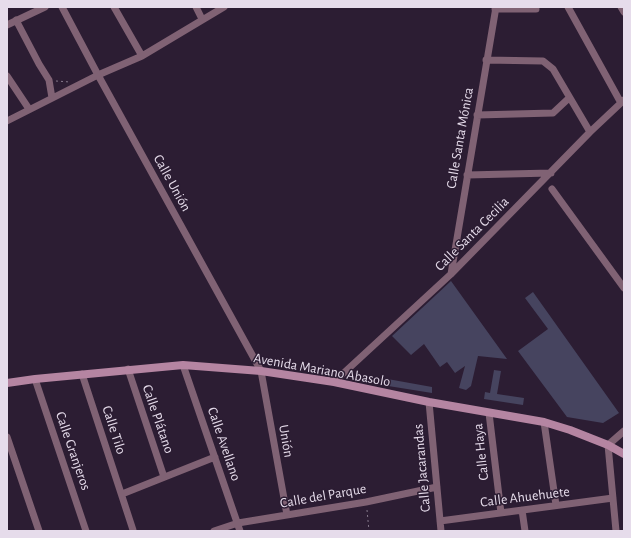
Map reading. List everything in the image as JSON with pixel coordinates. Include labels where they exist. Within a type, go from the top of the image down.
[{"type":"street","points":[[7,25],[45,7]]},
{"type":"street","name":"Calle Unión","points":[[62,7],[261,371]]},
{"type":"street","points":[[114,7],[142,56]]},
{"type":"street","points":[[196,7],[202,19]]},
{"type":"street","points":[[7,121],[98,75],[142,56],[224,7]]},
{"type":"street","points":[[568,7],[622,101]]},
{"type":"street","points":[[621,7],[624,12]]},
{"type":"street","points":[[495,8],[536,9]]},
{"type":"street","name":"Calle Santa Mónica","points":[[451,274],[495,8]]},
{"type":"street","points":[[16,20],[49,80],[52,98]]},
{"type":"street","points":[[486,60],[543,61],[553,69],[590,132]]},
{"type":"street","points":[[7,76],[30,109]]},
{"type":"street","points":[[477,115],[553,113],[569,98]]},
{"type":"street","name":"Calle Santa Cecilia","points":[[334,382],[451,274],[622,101]]},
{"type":"street","points":[[467,175],[551,173]]},
{"type":"street","points":[[552,189],[624,288]]},
{"type":"street","name":"Avenida Mariano Abasolo","points":[[7,383],[128,369],[183,365],[261,371],[334,382],[429,402],[544,422],[570,430],[608,445],[624,454]]},
{"type":"street","name":"Calle Avellano","points":[[183,365],[240,531]]},
{"type":"street","name":"Calle Plátano","points":[[128,369],[164,477]]},
{"type":"street","name":"Unión","points":[[261,371],[287,515]]},
{"type":"street","name":"Calle Tilo","points":[[82,374],[133,530]]},
{"type":"street","name":"Calle Granjeros","points":[[35,379],[86,531]]},
{"type":"street","name":"Calle Jacarandas","points":[[429,402],[441,531]]},
{"type":"street","name":"Calle Haya","points":[[489,413],[501,513]]},
{"type":"street","points":[[544,422],[556,505]]},
{"type":"street","points":[[616,531],[608,445],[624,431]]},
{"type":"street","points":[[7,437],[39,531]]},
{"type":"street","points":[[122,494],[215,458]]},
{"type":"street","name":"Calle del Parque","points":[[214,531],[238,523],[366,502],[437,487]]},
{"type":"street","name":"Calle Ahuehuete","points":[[440,521],[613,498]]},
{"type":"street","points":[[522,510],[525,531]]},
{"type":"path","points":[[49,80],[70,82]]},
{"type":"path","points":[[366,502],[369,531]]},
{"type":"building","points":[[451,281],[507,359],[478,356],[471,386],[466,390],[459,388],[465,366],[455,373],[447,362],[440,367],[424,344],[411,355],[392,336]]},
{"type":"building","points":[[533,292],[619,413],[603,423],[567,417],[518,351],[548,329],[525,298]]},
{"type":"building","points":[[494,370],[501,371],[497,394],[524,398],[523,405],[484,399],[485,392],[490,393]]},
{"type":"building","points":[[382,378],[432,387],[432,393],[382,385]]}]
